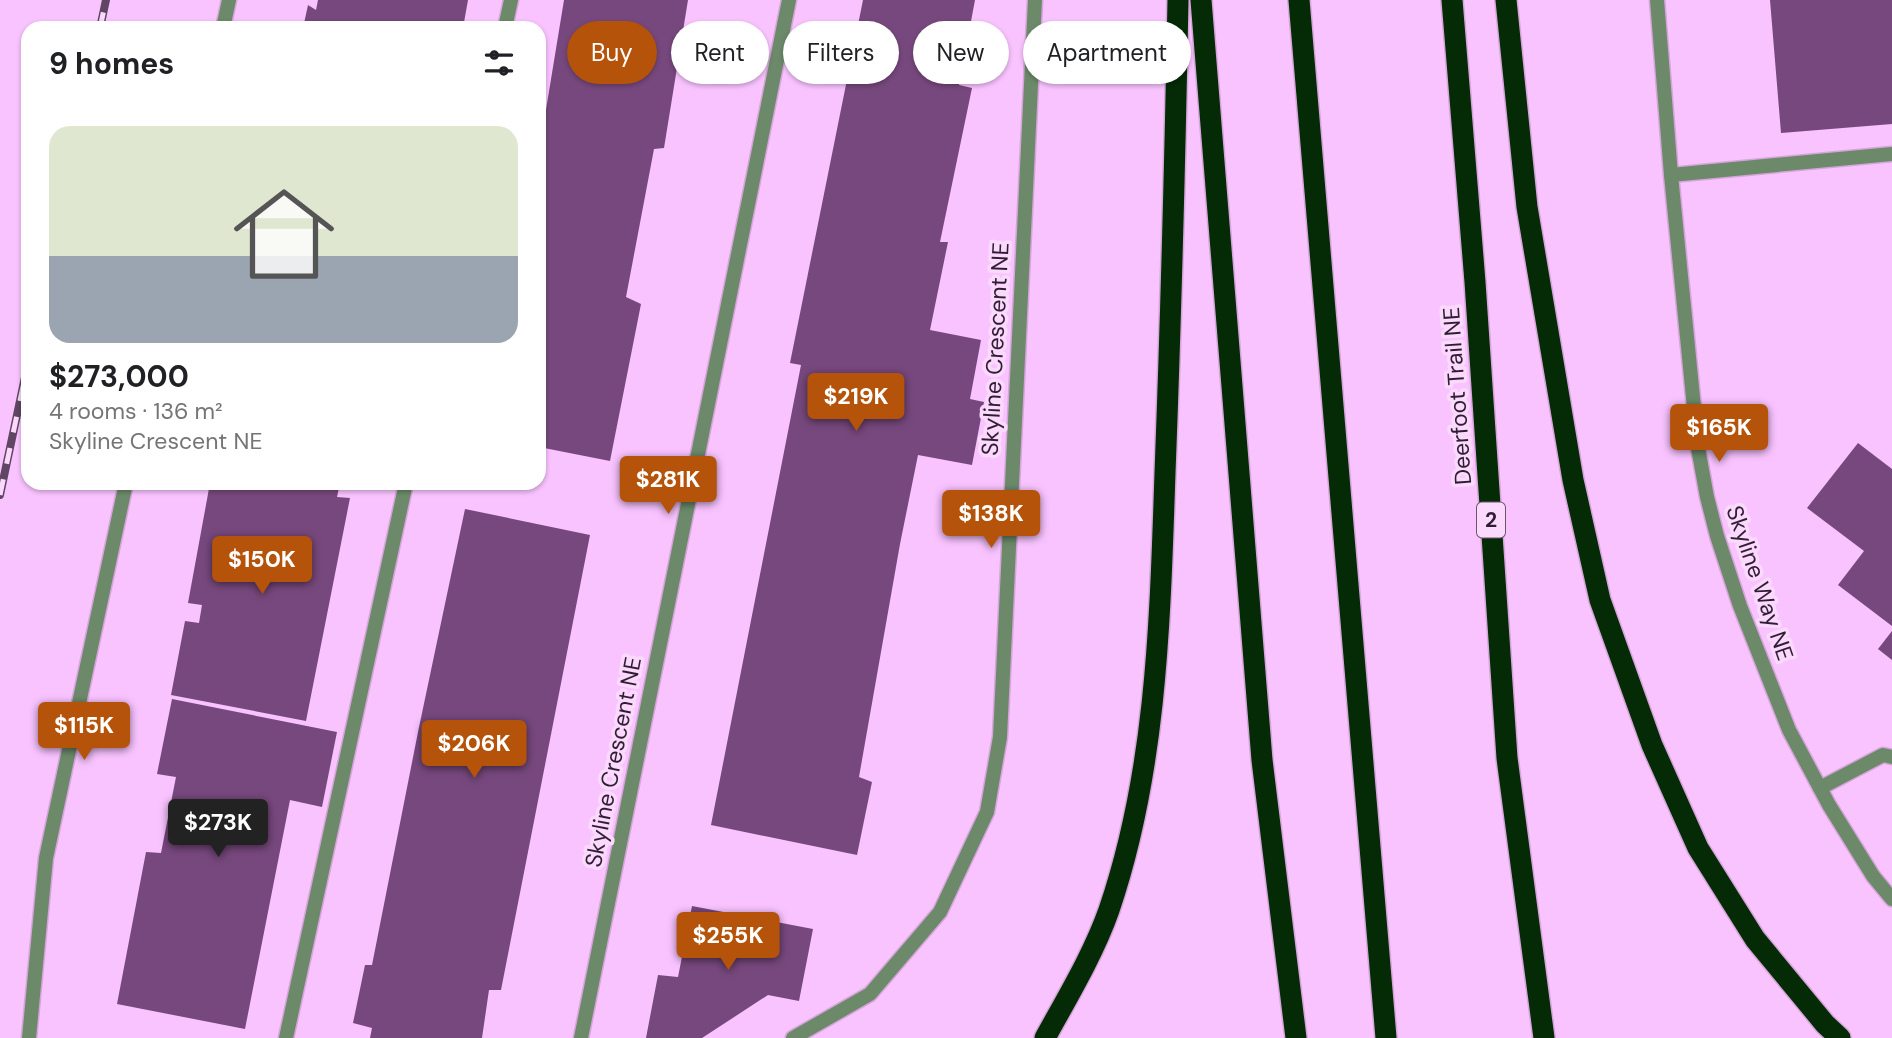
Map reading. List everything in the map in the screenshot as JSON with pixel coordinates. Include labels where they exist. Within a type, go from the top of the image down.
[{"type":"highway","points":[[1045,1038],[1079,977],[1109,911],[1136,815],[1149,743],[1160,598],[1172,282],[1178,0]]},
{"type":"highway","points":[[1202,0],[1262,760],[1296,1038]]},
{"type":"highway","points":[[1299,0],[1386,1038]]},
{"type":"highway","name":"Deerfoot Trail NE","points":[[1452,0],[1476,295],[1507,758],[1544,1038]]},
{"type":"highway","points":[[1506,0],[1527,207],[1573,480],[1600,600],[1652,745],[1698,848],[1755,939],[1825,1024],[1840,1038]]},
{"type":"street","points":[[224,21],[229,0]]},
{"type":"street","points":[[506,21],[511,0]]},
{"type":"street","name":"Skyline Crescent NE","points":[[581,1038],[789,0]]},
{"type":"street","name":"Skyline Crescent NE","points":[[793,1038],[870,994],[879,984],[940,912],[987,811],[1000,737],[1035,0]]},
{"type":"street","name":"Skyline Way NE","points":[[1657,0],[1698,447],[1717,536],[1740,606],[1789,730],[1873,876],[1892,900]]},
{"type":"street","points":[[1671,175],[1892,154]]},
{"type":"street","points":[[29,1038],[46,858],[125,490]]},
{"type":"street","points":[[286,1038],[405,490]]},
{"type":"street","points":[[1820,788],[1884,755],[1892,757]]},
{"type":"building","points":[[318,0],[468,0],[464,21],[305,21],[308,5],[316,10]]},
{"type":"building","points":[[564,0],[688,0],[685,21],[671,21],[671,84],[674,84],[664,148],[654,149],[626,297],[641,304],[610,461],[546,448],[546,110]]},
{"type":"building","points":[[863,0],[975,0],[971,21],[913,21],[913,84],[959,84],[972,88],[940,242],[948,242],[930,330],[981,340],[970,399],[984,402],[972,465],[918,455],[859,777],[872,782],[857,855],[711,825],[801,365],[790,363],[846,84],[899,84],[899,21],[859,21]]},
{"type":"building","points":[[1770,0],[1892,0],[1892,124],[1781,133]]},
{"type":"building","points":[[1858,443],[1892,469],[1892,626],[1838,585],[1864,551],[1807,508]]},
{"type":"building","points":[[209,490],[338,490],[337,497],[350,498],[306,721],[171,695],[185,621],[199,623],[202,605],[188,603]]},
{"type":"building","points":[[465,509],[590,535],[501,990],[489,990],[482,1038],[370,1038],[372,1028],[353,1023],[365,965],[372,965]]},
{"type":"building","points":[[1892,631],[1892,660],[1878,649]]},
{"type":"building","points":[[172,699],[337,732],[322,807],[290,800],[245,1029],[117,1004],[146,852],[161,853],[176,777],[157,774]]},
{"type":"building","points":[[692,906],[813,929],[799,1001],[768,995],[702,1038],[646,1038],[658,975],[678,977]]},
{"type":"railway","points":[[102,21],[106,0]]},
{"type":"railway","points":[[0,495],[21,396]]}]
